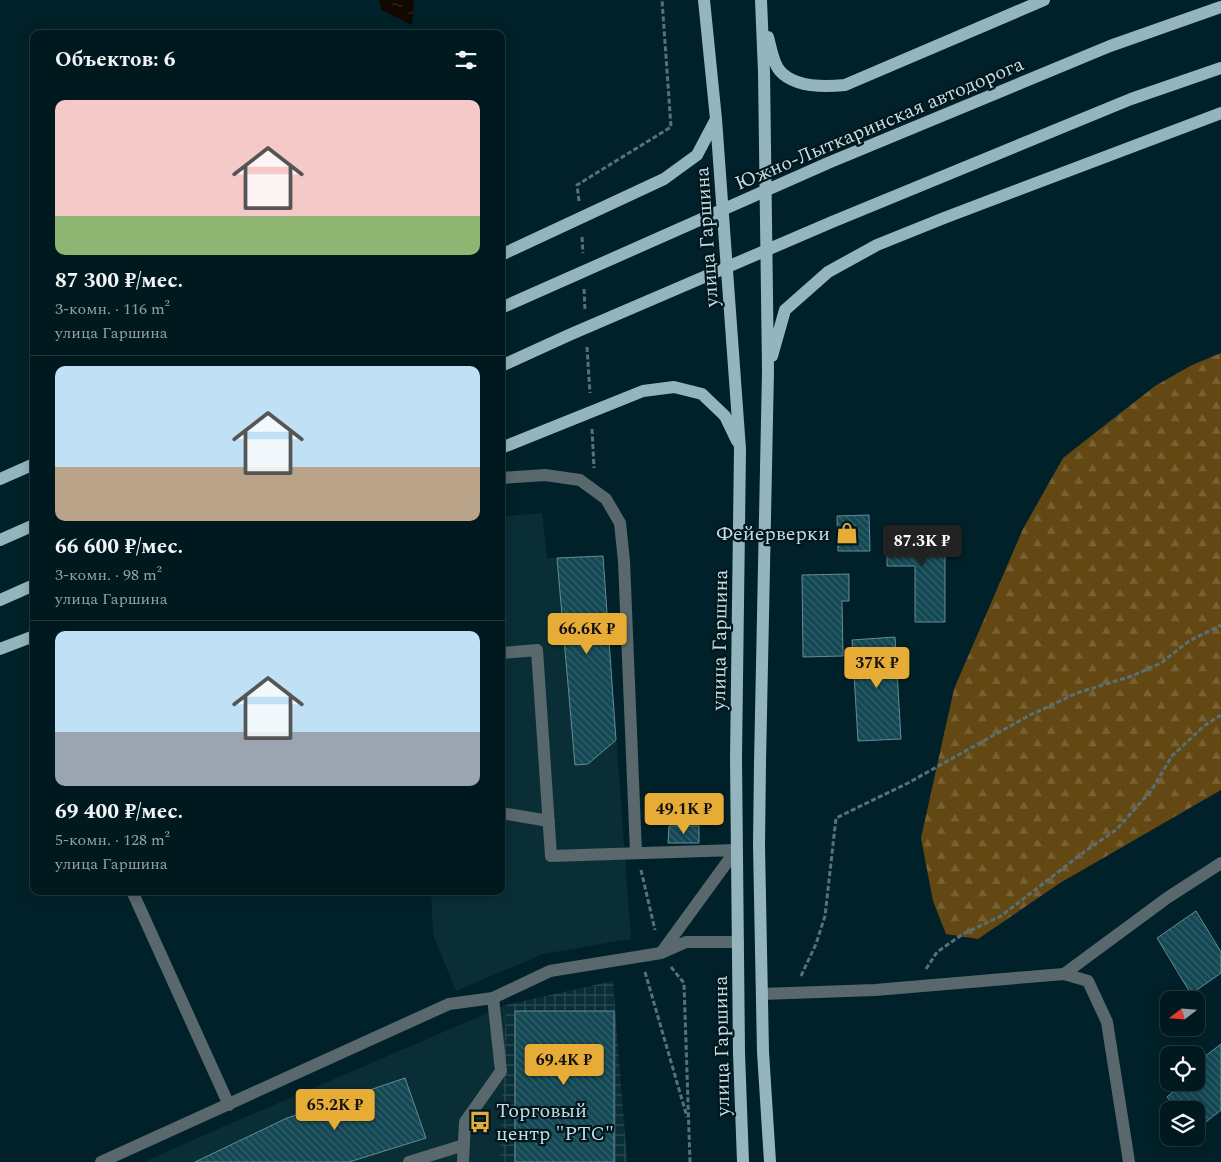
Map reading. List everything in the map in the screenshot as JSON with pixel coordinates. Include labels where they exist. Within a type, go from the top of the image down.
[{"type":"main road","name":"улица Гаршина","points":[[704,0],[716,119],[740,449],[736,850],[743,1162]]},
{"type":"main road","name":"улица Гаршина","points":[[761,0],[763,18],[768,370],[760,763],[763,1052],[770,1162]]},
{"type":"main road","points":[[763,18],[780,71],[791,79],[818,87],[845,85],[1044,0]]},
{"type":"main road","name":"Южно-Лыткаринская автодорога","points":[[505,306],[828,163],[1110,46],[1221,8]]},
{"type":"main road","points":[[505,364],[568,335],[832,222],[1131,100],[1221,68]]},
{"type":"main road","points":[[768,370],[785,310],[828,272],[877,245],[936,221],[1221,113]]},
{"type":"main road","points":[[505,252],[664,179],[697,155],[716,119]]},
{"type":"main road","points":[[505,446],[643,391],[674,387],[702,394],[720,410],[725,416],[740,449]]},
{"type":"main road","points":[[0,479],[30,466]]},
{"type":"main road","points":[[0,540],[30,527]]},
{"type":"main road","points":[[0,600],[30,587]]},
{"type":"main road","points":[[0,649],[30,638]]},
{"type":"lane","points":[[505,478],[545,475],[580,480],[606,499],[620,523],[624,561],[636,853]]},
{"type":"lane","points":[[505,652],[537,650],[551,856],[736,850]]},
{"type":"lane","points":[[505,814],[549,821]]},
{"type":"lane","points":[[661,953],[736,850]]},
{"type":"lane","points":[[1064,974],[1167,898],[1221,863]]},
{"type":"lane","points":[[134,895],[229,1105]]},
{"type":"lane","points":[[101,1162],[449,1004],[493,998],[550,971],[661,953],[686,942],[738,942]]},
{"type":"lane","points":[[762,994],[875,990],[1064,974],[1088,981],[1108,1022],[1129,1162]]},
{"type":"lane","points":[[463,1162],[465,1122],[501,1071],[493,998]]},
{"type":"lane","points":[[409,1162],[464,1144]]},
{"type":"lane","points":[[769,1144],[778,1162]]},
{"type":"path","points":[[793,992],[816,944],[825,916],[836,818],[908,783],[1038,712],[1078,694],[1132,676],[1162,663],[1189,641],[1221,625]]},
{"type":"path","points":[[916,987],[936,952],[963,934],[1001,916],[1084,852],[1116,830],[1152,791],[1172,756],[1204,726],[1221,715]]},
{"type":"path","points":[[636,853],[661,953],[684,984],[690,1162]]},
{"type":"path","points":[[640,956],[688,1121]]},
{"type":"shaded area","points":[[505,509],[506,516],[542,513],[547,558],[603,556],[631,939],[543,954],[456,991],[433,935],[431,895],[505,895]]},
{"type":"shaded area","points":[[613,981],[627,1162],[500,1162],[506,1005]]},
{"type":"shaded area","points":[[506,1005],[500,1162],[144,1162],[204,1135]]},
{"type":"green space","points":[[1221,353],[1221,790],[1060,883],[978,939],[946,934],[933,901],[921,838],[954,689],[1023,529],[1063,458],[1155,386],[1192,365]]},
{"type":"water","points":[[379,0],[414,0],[412,25],[381,10]]},
{"type":"building","points":[[869,515],[870,551],[838,551],[837,516]]},
{"type":"building","points":[[887,528],[945,528],[945,622],[915,622],[915,566],[887,566]]},
{"type":"building","points":[[603,556],[616,740],[588,764],[575,765],[557,558]]},
{"type":"building","points":[[849,574],[849,601],[842,601],[843,656],[803,657],[802,575]]},
{"type":"building","points":[[895,637],[901,739],[858,741],[852,640]]},
{"type":"building","points":[[669,826],[699,826],[699,843],[668,843]]},
{"type":"building","points":[[1196,911],[1221,952],[1221,973],[1195,991],[1189,991],[1157,938]]},
{"type":"building","points":[[515,1011],[614,1011],[614,1162],[515,1162]]},
{"type":"building","points":[[1221,1044],[1221,1110],[1205,1123],[1205,1101],[1170,1101],[1167,1097],[1174,1091],[1205,1091],[1205,1056]]},
{"type":"building","points":[[405,1078],[426,1138],[349,1162],[195,1162],[287,1118]]},
{"type":"place","name":"Фейерверки","points":[[847,533]]},
{"type":"place","name":"Торговый центр \"РТС\"","points":[[480,1122]]}]
